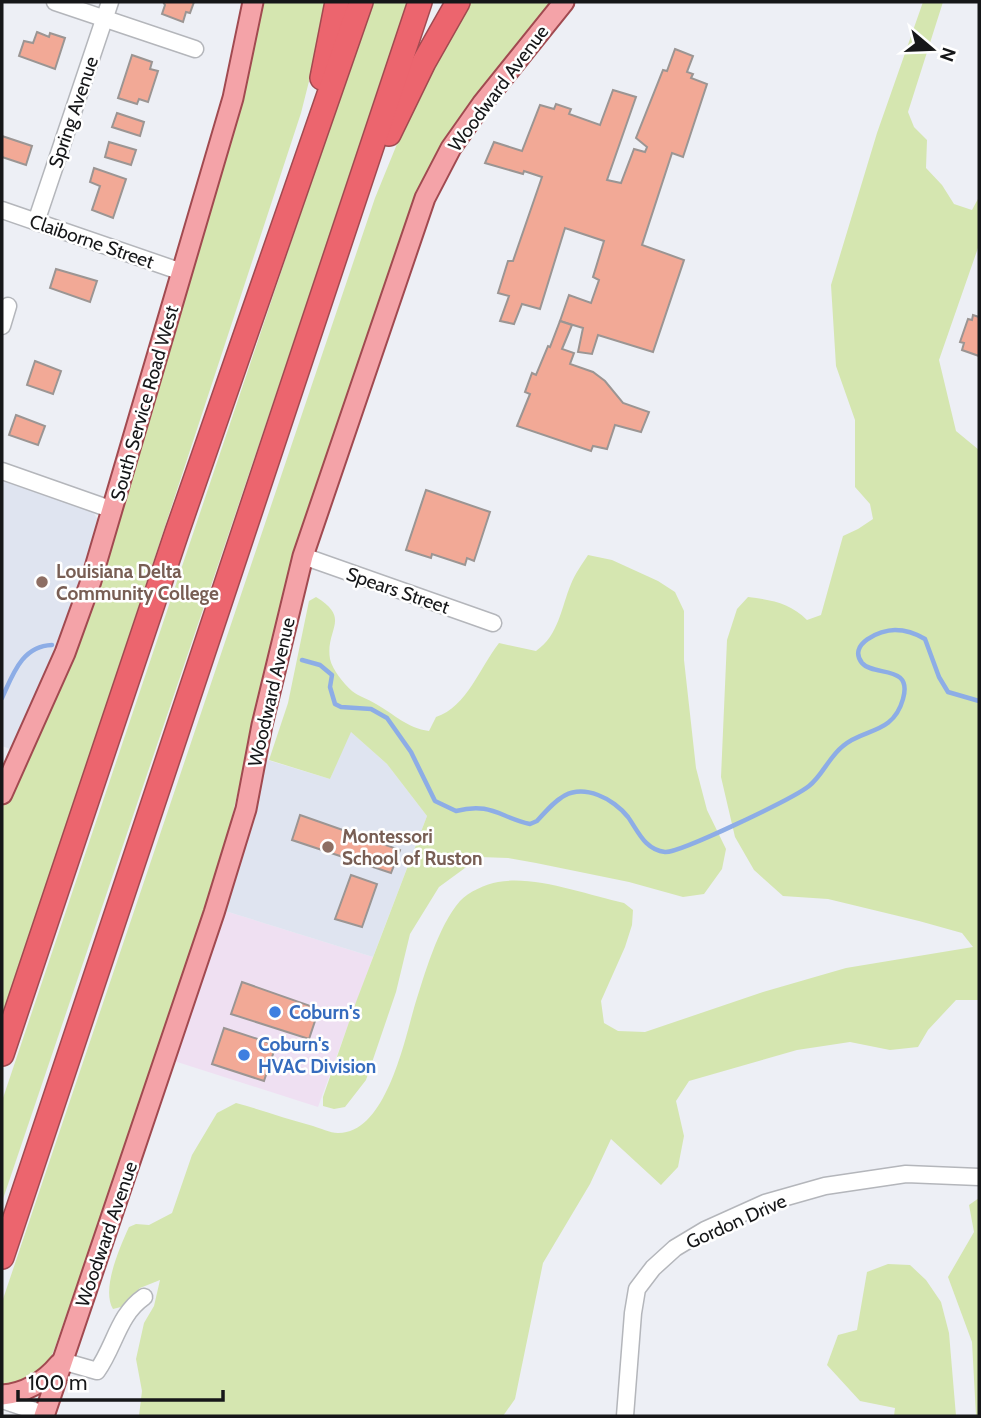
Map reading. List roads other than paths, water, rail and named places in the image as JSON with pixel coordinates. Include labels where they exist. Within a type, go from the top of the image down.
[{"type":"highway","points":[[297,189],[337,2]]},
{"type":"highway","points":[[2,1054],[177,532],[360,2]]},
{"type":"highway","points":[[2,1257],[420,2]]},
{"type":"highway","points":[[333,262],[391,127],[458,2]]},
{"type":"main road","name":"South Service Road West","points":[[2,794],[65,653],[113,510],[233,98],[253,2]]},
{"type":"main road","name":"Woodward Avenue","points":[[44,1415],[214,913],[246,809],[262,725],[303,556],[425,198],[451,148],[482,104],[564,2]]},
{"type":"main road","points":[[2,1397],[41,1382],[62,1361]]},
{"type":"street","points":[[55,2],[195,49]]},
{"type":"street","name":"Spring Avenue","points":[[36,222],[110,2]]},
{"type":"street","name":"Claiborne Street","points":[[2,210],[182,272]]},
{"type":"street","points":[[2,326],[8,306]]},
{"type":"street","points":[[2,471],[113,510]]},
{"type":"street","name":"Spears Street","points":[[303,556],[493,623]]},
{"type":"street","name":"Gordon Drive","points":[[625,1416],[637,1289],[653,1268],[675,1248],[705,1230],[765,1203],[825,1186],[906,1174],[979,1177]]},
{"type":"street","points":[[62,1361],[97,1371],[106,1359],[122,1318],[144,1297]]},
{"type":"street","points":[[2,1397],[44,1415]]},
{"type":"waterway","points":[[302,660],[320,665],[332,675],[330,687],[335,704],[341,707],[371,709],[387,718],[411,752],[435,801],[456,811],[487,809],[530,824],[537,821],[564,796],[579,791],[588,792],[602,797],[622,810],[647,844],[665,852],[713,835],[799,792],[814,782],[843,746],[892,719],[903,699],[905,688],[902,681],[891,673],[868,667],[858,656],[862,644],[874,635],[899,630],[925,639],[939,677],[948,692],[979,701]]},
{"type":"waterway","points":[[2,698],[15,671],[26,656],[33,650],[52,645]]},
{"type":"place","name":"Louisiana Delta Community College","points":[[42,582]]},
{"type":"place","name":"Montessori School of Ruston","points":[[328,847]]},
{"type":"place","name":"Coburn's","points":[[275,1012]]},
{"type":"place","name":"Coburn's HVAC Division","points":[[244,1055]]}]
